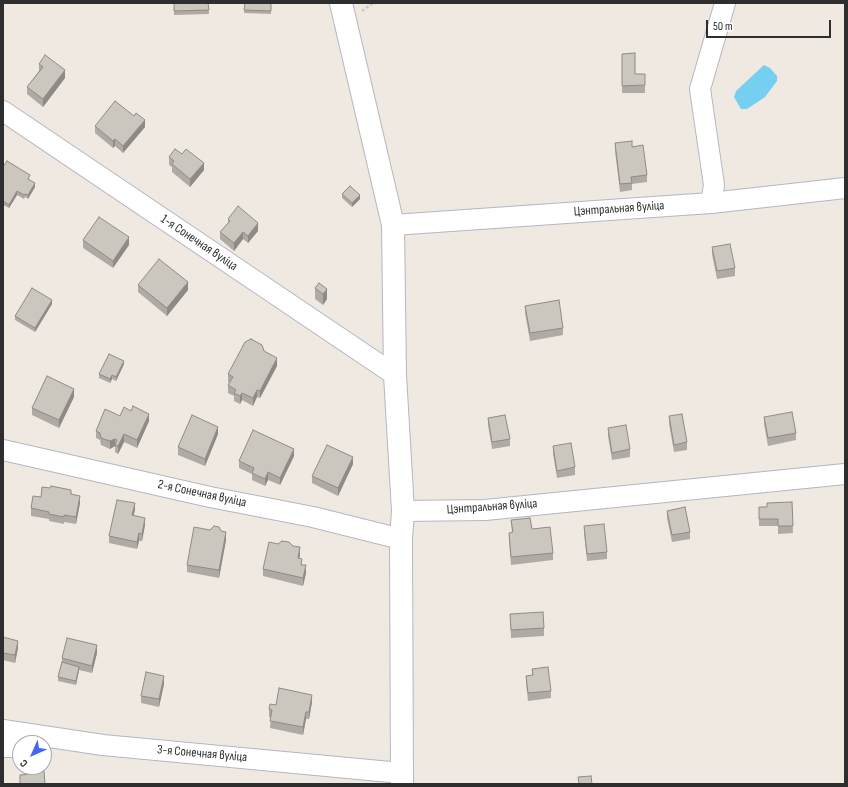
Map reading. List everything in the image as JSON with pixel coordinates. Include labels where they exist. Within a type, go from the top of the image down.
[{"type":"street","points":[[341,3],[393,226],[395,375],[402,511],[402,778]]},
{"type":"street","points":[[711,202],[714,185],[700,89],[725,3]]},
{"type":"street","name":"1-я Сонечная вуліца","points":[[4,112],[395,375]]},
{"type":"street","name":"Цэнтральная вуліца","points":[[393,226],[711,202],[845,188]]},
{"type":"street","name":"2-я Сонечная вуліца","points":[[3,450],[210,497],[313,517],[401,539]]},
{"type":"street","name":"Цэнтральная вуліца","points":[[402,511],[485,510],[845,474]]},
{"type":"street","name":"3-я Сонечная вуліца","points":[[3,730],[103,745],[402,778]]},
{"type":"street","points":[[52,746],[103,745]]},
{"type":"water","points":[[764,65],[770,68],[777,76],[777,81],[765,97],[747,109],[741,109],[734,97],[736,91]]},
{"type":"building","points":[[174,3],[208,3],[209,10],[174,11]]},
{"type":"building","points":[[245,3],[271,3],[271,11],[244,10]]},
{"type":"building","points":[[635,53],[635,74],[645,74],[645,85],[622,86],[622,54]]},
{"type":"building","points":[[45,55],[65,70],[43,99],[27,87],[43,67],[39,64]]},
{"type":"building","points":[[115,101],[134,116],[136,113],[145,120],[123,146],[115,139],[113,141],[95,126]]},
{"type":"building","points":[[632,141],[632,147],[643,145],[647,175],[631,177],[632,183],[620,184],[615,143]]},
{"type":"building","points":[[175,149],[182,154],[186,149],[204,163],[190,179],[172,164],[174,161],[169,157]]},
{"type":"building","points":[[7,161],[30,175],[28,179],[35,183],[28,195],[24,195],[17,191],[9,205],[3,201],[3,167]]},
{"type":"building","points":[[350,186],[360,195],[352,203],[342,194]]},
{"type":"building","points":[[238,206],[258,223],[248,236],[243,232],[234,243],[220,232],[230,221],[228,219]]},
{"type":"building","points":[[99,217],[129,237],[113,261],[83,240]]},
{"type":"building","points":[[730,244],[735,268],[717,271],[712,247]]},
{"type":"building","points":[[159,259],[188,282],[167,308],[138,285]]},
{"type":"building","points":[[319,283],[327,289],[323,294],[315,288]]},
{"type":"building","points":[[32,288],[52,300],[35,328],[15,316]]},
{"type":"building","points":[[559,300],[563,328],[530,333],[525,306]]},
{"type":"building","points":[[251,339],[262,345],[264,351],[277,358],[260,391],[257,390],[253,398],[242,393],[240,396],[234,393],[236,390],[228,385],[233,377],[228,374],[245,342]]},
{"type":"building","points":[[109,354],[124,361],[116,377],[112,375],[110,379],[99,374]]},
{"type":"building","points":[[47,376],[74,389],[59,420],[32,408]]},
{"type":"building","points":[[133,406],[149,414],[137,440],[124,434],[118,446],[115,445],[117,440],[115,439],[110,441],[101,438],[100,433],[96,431],[105,409],[120,416],[124,407],[131,411]]},
{"type":"building","points":[[792,412],[796,433],[768,438],[764,417]]},
{"type":"building","points":[[682,414],[687,442],[674,445],[669,416]]},
{"type":"building","points":[[192,415],[218,427],[205,459],[178,447]]},
{"type":"building","points":[[505,415],[510,439],[492,442],[488,418]]},
{"type":"building","points":[[626,425],[630,449],[612,453],[608,428]]},
{"type":"building","points":[[253,430],[294,449],[280,478],[268,472],[265,479],[252,473],[254,468],[239,461]]},
{"type":"building","points":[[571,443],[575,467],[557,471],[553,446]]},
{"type":"building","points":[[327,445],[353,457],[338,488],[312,476]]},
{"type":"building","points":[[51,486],[71,490],[71,494],[80,496],[76,517],[64,515],[64,517],[49,514],[49,512],[31,508],[33,496],[41,497],[42,487],[50,488]]},
{"type":"building","points":[[117,500],[135,503],[132,515],[145,518],[142,534],[139,533],[137,542],[109,536]]},
{"type":"building","points":[[792,502],[793,526],[778,526],[778,519],[759,519],[759,507],[767,507],[767,503]]},
{"type":"building","points":[[685,507],[690,532],[672,535],[667,511]]},
{"type":"building","points":[[530,518],[532,529],[550,527],[553,553],[511,557],[509,533],[513,532],[511,520]]},
{"type":"building","points":[[604,524],[607,552],[587,554],[584,526]]},
{"type":"building","points":[[214,526],[219,527],[221,531],[226,532],[219,570],[187,565],[194,527],[210,530]]},
{"type":"building","points":[[282,541],[289,542],[293,546],[300,547],[298,558],[302,559],[301,565],[306,565],[303,578],[263,569],[269,542],[278,544]]},
{"type":"building","points":[[543,612],[544,628],[511,630],[510,614]]},
{"type":"building","points":[[3,637],[18,641],[15,655],[3,653]]},
{"type":"building","points":[[67,638],[97,645],[92,666],[62,658]]},
{"type":"building","points":[[62,662],[79,667],[76,681],[58,677]]},
{"type":"building","points":[[548,667],[551,691],[528,693],[526,676],[533,675],[532,669]]},
{"type":"building","points":[[146,672],[164,676],[159,699],[141,696]]},
{"type":"building","points":[[279,688],[312,695],[309,712],[306,712],[303,727],[270,721],[272,710],[269,709],[270,704],[276,705]]},
{"type":"building","points":[[20,775],[44,775],[45,784],[20,784]]},
{"type":"building","points":[[591,776],[592,784],[579,784],[578,777]]}]
